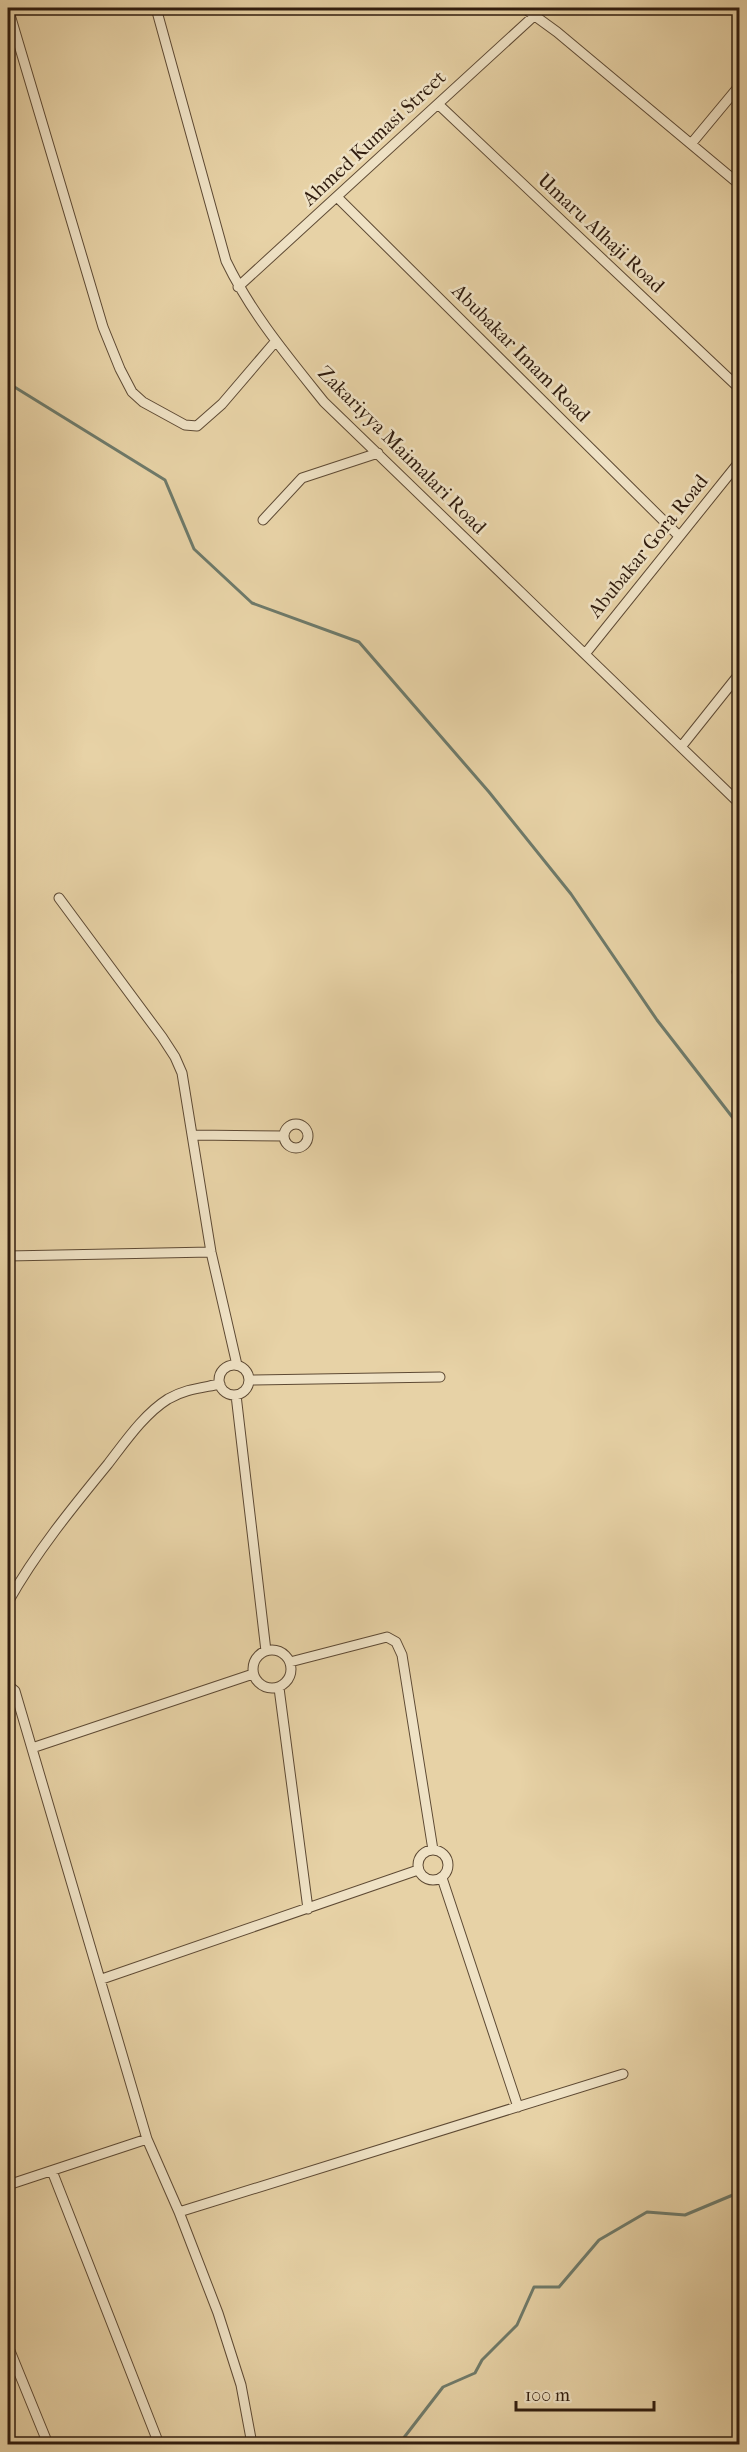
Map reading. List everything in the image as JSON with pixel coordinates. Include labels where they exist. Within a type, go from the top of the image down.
[{"type":"street","points":[[8,8],[103,327],[132,392],[143,402],[185,425],[197,426],[222,404],[275,342]]},
{"type":"street","name":"Zakariyya Maimalari Road","points":[[156,8],[226,261],[238,287],[275,342],[324,402],[740,804]]},
{"type":"street","points":[[525,8],[740,185]]},
{"type":"street","name":"Ahmed Kumasi Street","points":[[238,287],[535,15]]},
{"type":"street","points":[[691,144],[740,85]]},
{"type":"street","name":"Umaru Alhaji Road","points":[[438,104],[740,389]]},
{"type":"street","name":"Abubakar Imam Road","points":[[337,197],[679,536]]},
{"type":"street","points":[[263,519],[302,478],[378,453]]},
{"type":"street","name":"Abubakar Gora Road","points":[[585,654],[740,461]]},
{"type":"street","points":[[681,747],[740,673]]},
{"type":"street","points":[[59,898],[175,1057],[182,1073],[211,1252],[237,1365],[248,1373],[249,1380],[243,1392],[237,1395],[230,1394],[220,1384],[220,1378],[226,1368],[237,1365]]},
{"type":"street","points":[[193,1135],[284,1136]]},
{"type":"street","points":[[8,1256],[211,1252]]},
{"type":"street","points":[[249,1380],[440,1377]]},
{"type":"street","points":[[8,1602],[26,1570],[136,1428],[166,1400],[194,1387],[220,1384]]},
{"type":"street","points":[[237,1395],[266,1651]]},
{"type":"street","points":[[290,1662],[387,1637],[396,1642],[402,1655],[433,1850]]},
{"type":"street","points":[[275,1650],[284,1654],[290,1662],[290,1677],[279,1688],[263,1687],[253,1674],[255,1660],[266,1651],[275,1650]]},
{"type":"street","points":[[8,1672],[8,1686],[15,1690],[102,1979],[147,2139],[179,2212],[218,2313],[241,2385],[252,2445]]},
{"type":"street","points":[[32,1748],[253,1674]]},
{"type":"street","points":[[279,1688],[308,1909]]},
{"type":"street","points":[[433,1850],[442,1853],[447,1861],[447,1870],[442,1878],[433,1881],[424,1878],[418,1870],[418,1861],[424,1853],[433,1850]]},
{"type":"street","points":[[102,1979],[418,1870]]},
{"type":"street","points":[[442,1878],[518,2107]]},
{"type":"street","points":[[179,2212],[623,2074]]},
{"type":"street","points":[[8,2185],[147,2139]]},
{"type":"street","points":[[52,2171],[159,2445]]},
{"type":"street","points":[[8,2346],[48,2445]]},
{"type":"waterway","points":[[8,383],[165,480],[194,549],[252,603],[359,642],[489,792],[571,894],[657,1020],[740,1127]]},
{"type":"waterway","points":[[399,2444],[443,2387],[475,2373],[482,2360],[517,2325],[534,2287],[559,2287],[599,2240],[647,2212],[685,2215],[740,2192]]}]
